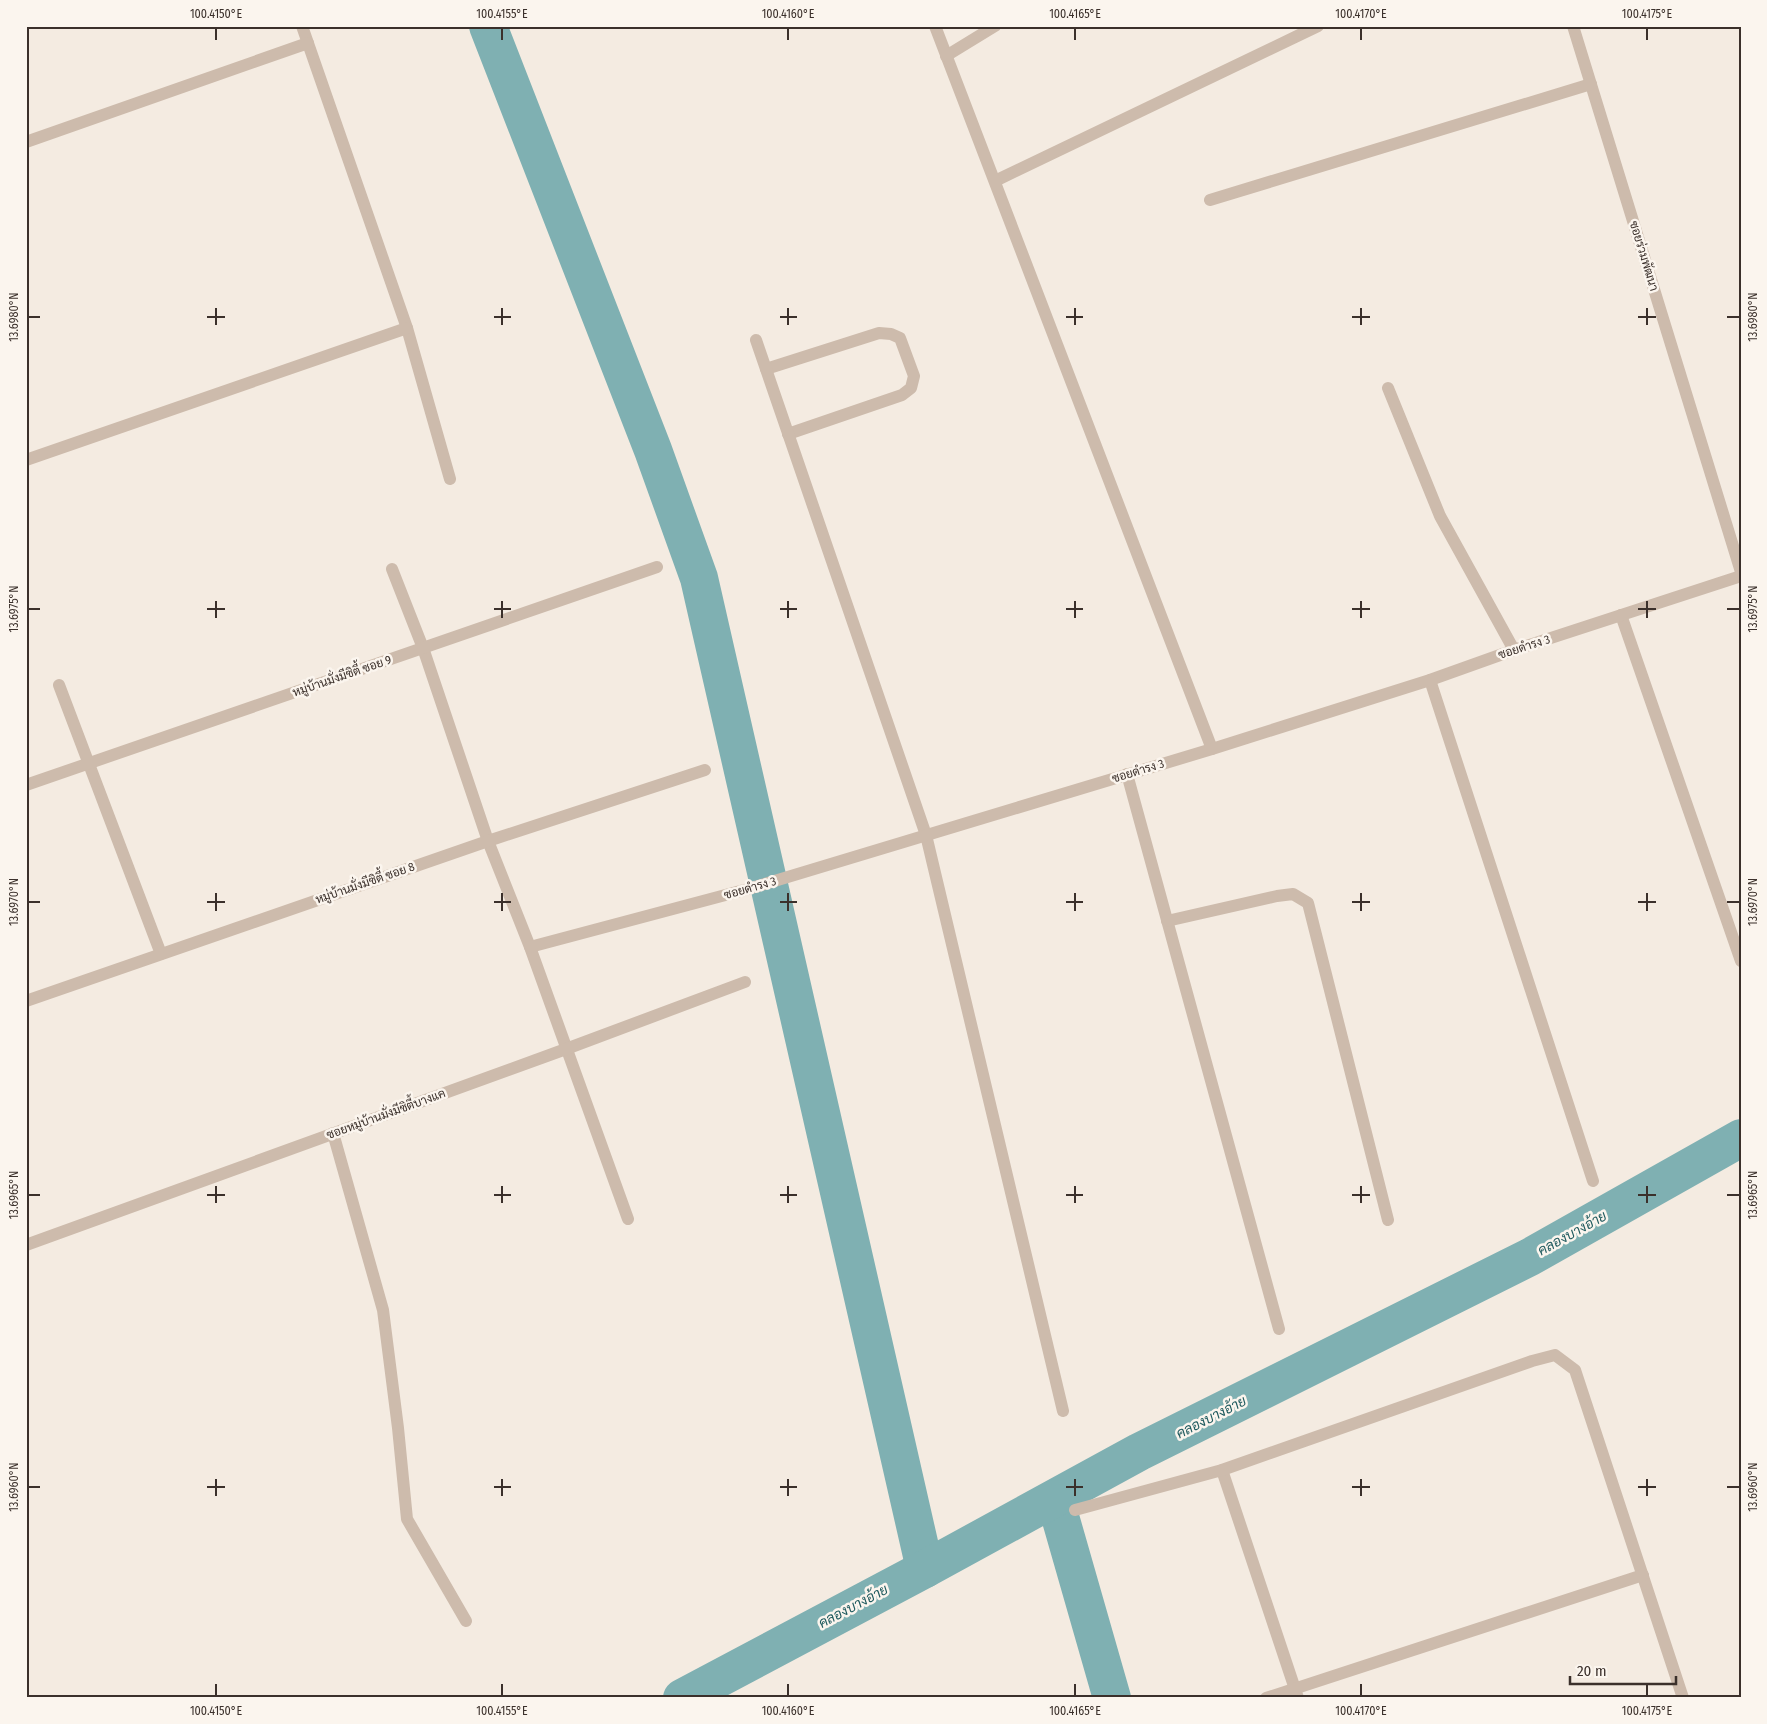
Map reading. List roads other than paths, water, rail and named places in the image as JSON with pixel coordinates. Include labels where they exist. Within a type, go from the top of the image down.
[{"type":"street","points":[[302,26],[407,328],[450,479]]},
{"type":"street","points":[[935,26],[1212,749]]},
{"type":"street","points":[[946,56],[995,26]]},
{"type":"street","points":[[994,181],[1318,26]]},
{"type":"street","name":"ซอยร่วมพัฒนา","points":[[1573,26],[1741,572]]},
{"type":"street","points":[[26,142],[308,43]]},
{"type":"street","points":[[1210,200],[1591,84]]},
{"type":"street","points":[[26,460],[407,328]]},
{"type":"street","points":[[766,369],[880,332],[892,334],[900,338],[914,376],[911,388],[902,395],[788,434]]},
{"type":"street","points":[[756,340],[926,835],[1063,1411]]},
{"type":"street","points":[[1388,388],[1440,516],[1514,650]]},
{"type":"street","name":"หมู่บ้านมั่งมีซิตี้ ซอย 9","points":[[26,785],[657,567]]},
{"type":"street","points":[[392,569],[423,648],[488,841],[530,947],[628,1219]]},
{"type":"street","name":"ซอยดำรง 3","points":[[530,947],[831,865],[1212,749],[1430,680],[1514,650],[1741,576]]},
{"type":"street","points":[[1621,615],[1741,961]]},
{"type":"street","points":[[1430,680],[1593,1181]]},
{"type":"street","points":[[59,685],[161,954]]},
{"type":"street","name":"หมู่บ้านมั่งมีซิตี้ ซอย 8","points":[[26,1001],[488,841],[705,770]]},
{"type":"street","points":[[1127,774],[1279,1329]]},
{"type":"street","points":[[1167,921],[1277,896],[1293,894],[1308,903],[1388,1220]]},
{"type":"street","name":"ซอยหมู่บ้านมั่งมีซิตี้บางแค","points":[[26,1245],[745,982]]},
{"type":"street","points":[[334,1133],[383,1310],[407,1519],[466,1621]]},
{"type":"street","points":[[1075,1510],[1222,1470],[1532,1361],[1555,1355],[1575,1370],[1683,1698]]},
{"type":"street","points":[[1222,1470],[1297,1693]]},
{"type":"street","points":[[1266,1698],[1297,1693],[1643,1575]]},
{"type":"waterway","points":[[488,26],[653,450],[699,578],[925,1569]]},
{"type":"waterway","name":"คลองบางอ้าย","points":[[682,1698],[925,1569],[1139,1452],[1530,1257],[1741,1138]]},
{"type":"waterway","points":[[1055,1499],[1112,1698]]}]
